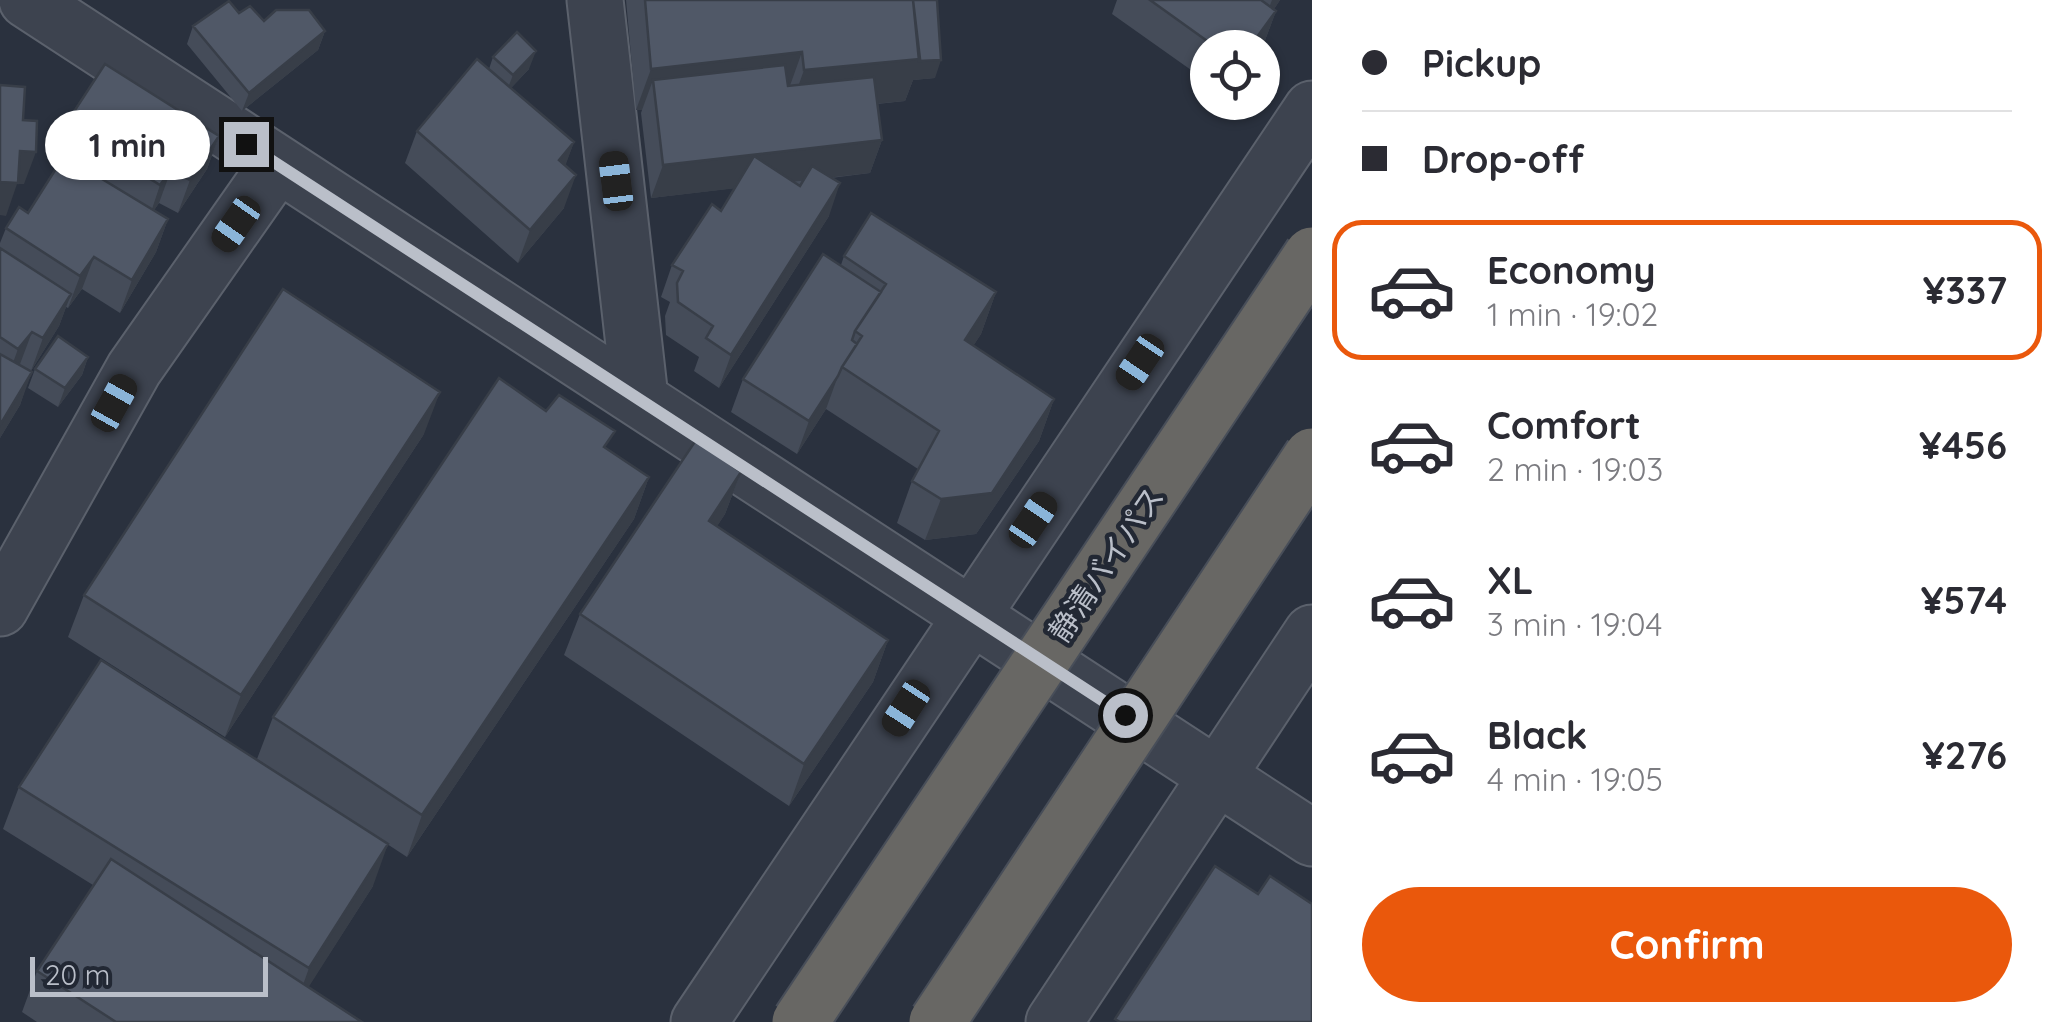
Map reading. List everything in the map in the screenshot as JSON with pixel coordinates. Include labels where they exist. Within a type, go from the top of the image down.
[{"type":"highway","name":"静清バイパス","points":[[800,1022],[1312,256]]},
{"type":"highway","points":[[936,1022],[1312,456]]},
{"type":"street","points":[[27,0],[1312,838]]},
{"type":"street","points":[[595,0],[640,398]]},
{"type":"street","points":[[699,1022],[968,614],[1312,109]]},
{"type":"street","points":[[0,608],[134,369],[277,165]]},
{"type":"street","points":[[1054,1022],[1312,633]]},
{"type":"building","points":[[645,0],[913,0],[920,59],[804,70],[802,52],[651,69]]},
{"type":"building","points":[[913,0],[937,0],[941,60],[919,61]]},
{"type":"building","points":[[1150,0],[1261,0],[1276,11],[1262,30],[1192,30]]},
{"type":"building","points":[[229,1],[239,13],[250,6],[264,21],[276,10],[309,10],[325,31],[249,93],[193,26]]},
{"type":"building","points":[[517,32],[536,51],[513,75],[493,57]]},
{"type":"building","points":[[477,59],[574,142],[559,160],[576,175],[530,230],[417,131]]},
{"type":"building","points":[[105,64],[219,136],[190,180],[171,170],[160,185],[110,154],[121,139],[75,110]]},
{"type":"building","points":[[785,65],[788,86],[874,77],[882,140],[663,165],[653,80]]},
{"type":"building","points":[[0,85],[25,87],[23,120],[37,121],[36,152],[20,151],[18,183],[0,182]]},
{"type":"building","points":[[64,156],[168,219],[132,280],[94,257],[80,276],[6,228],[19,207],[28,213]]},
{"type":"building","points":[[754,156],[800,186],[812,166],[840,183],[731,355],[706,338],[713,326],[678,302],[677,283],[683,271],[672,265],[712,204],[721,211]]},
{"type":"building","points":[[871,213],[996,292],[965,340],[1054,399],[992,493],[941,499],[912,481],[939,431],[842,367],[862,336],[855,331],[886,284],[844,256]]},
{"type":"building","points":[[0,248],[71,294],[43,338],[32,332],[18,349],[0,337]]},
{"type":"building","points":[[823,254],[881,292],[855,331],[852,340],[857,344],[809,421],[743,379]]},
{"type":"building","points":[[283,289],[440,392],[241,695],[84,595]]},
{"type":"building","points":[[58,336],[88,357],[65,388],[35,369]]},
{"type":"building","points":[[0,354],[32,372],[0,425]]},
{"type":"building","points":[[499,378],[546,411],[559,395],[615,431],[604,447],[649,477],[422,815],[273,717]]},
{"type":"building","points":[[696,440],[741,472],[709,521],[888,640],[804,764],[580,614]]},
{"type":"building","points":[[101,660],[388,844],[309,968],[19,787]]},
{"type":"building","points":[[111,859],[362,1022],[116,1022],[37,971]]},
{"type":"building","points":[[1215,866],[1258,894],[1270,876],[1312,904],[1312,1022],[1115,1019]]},
{"type":"route","points":[[246,144],[1125,715]]}]
